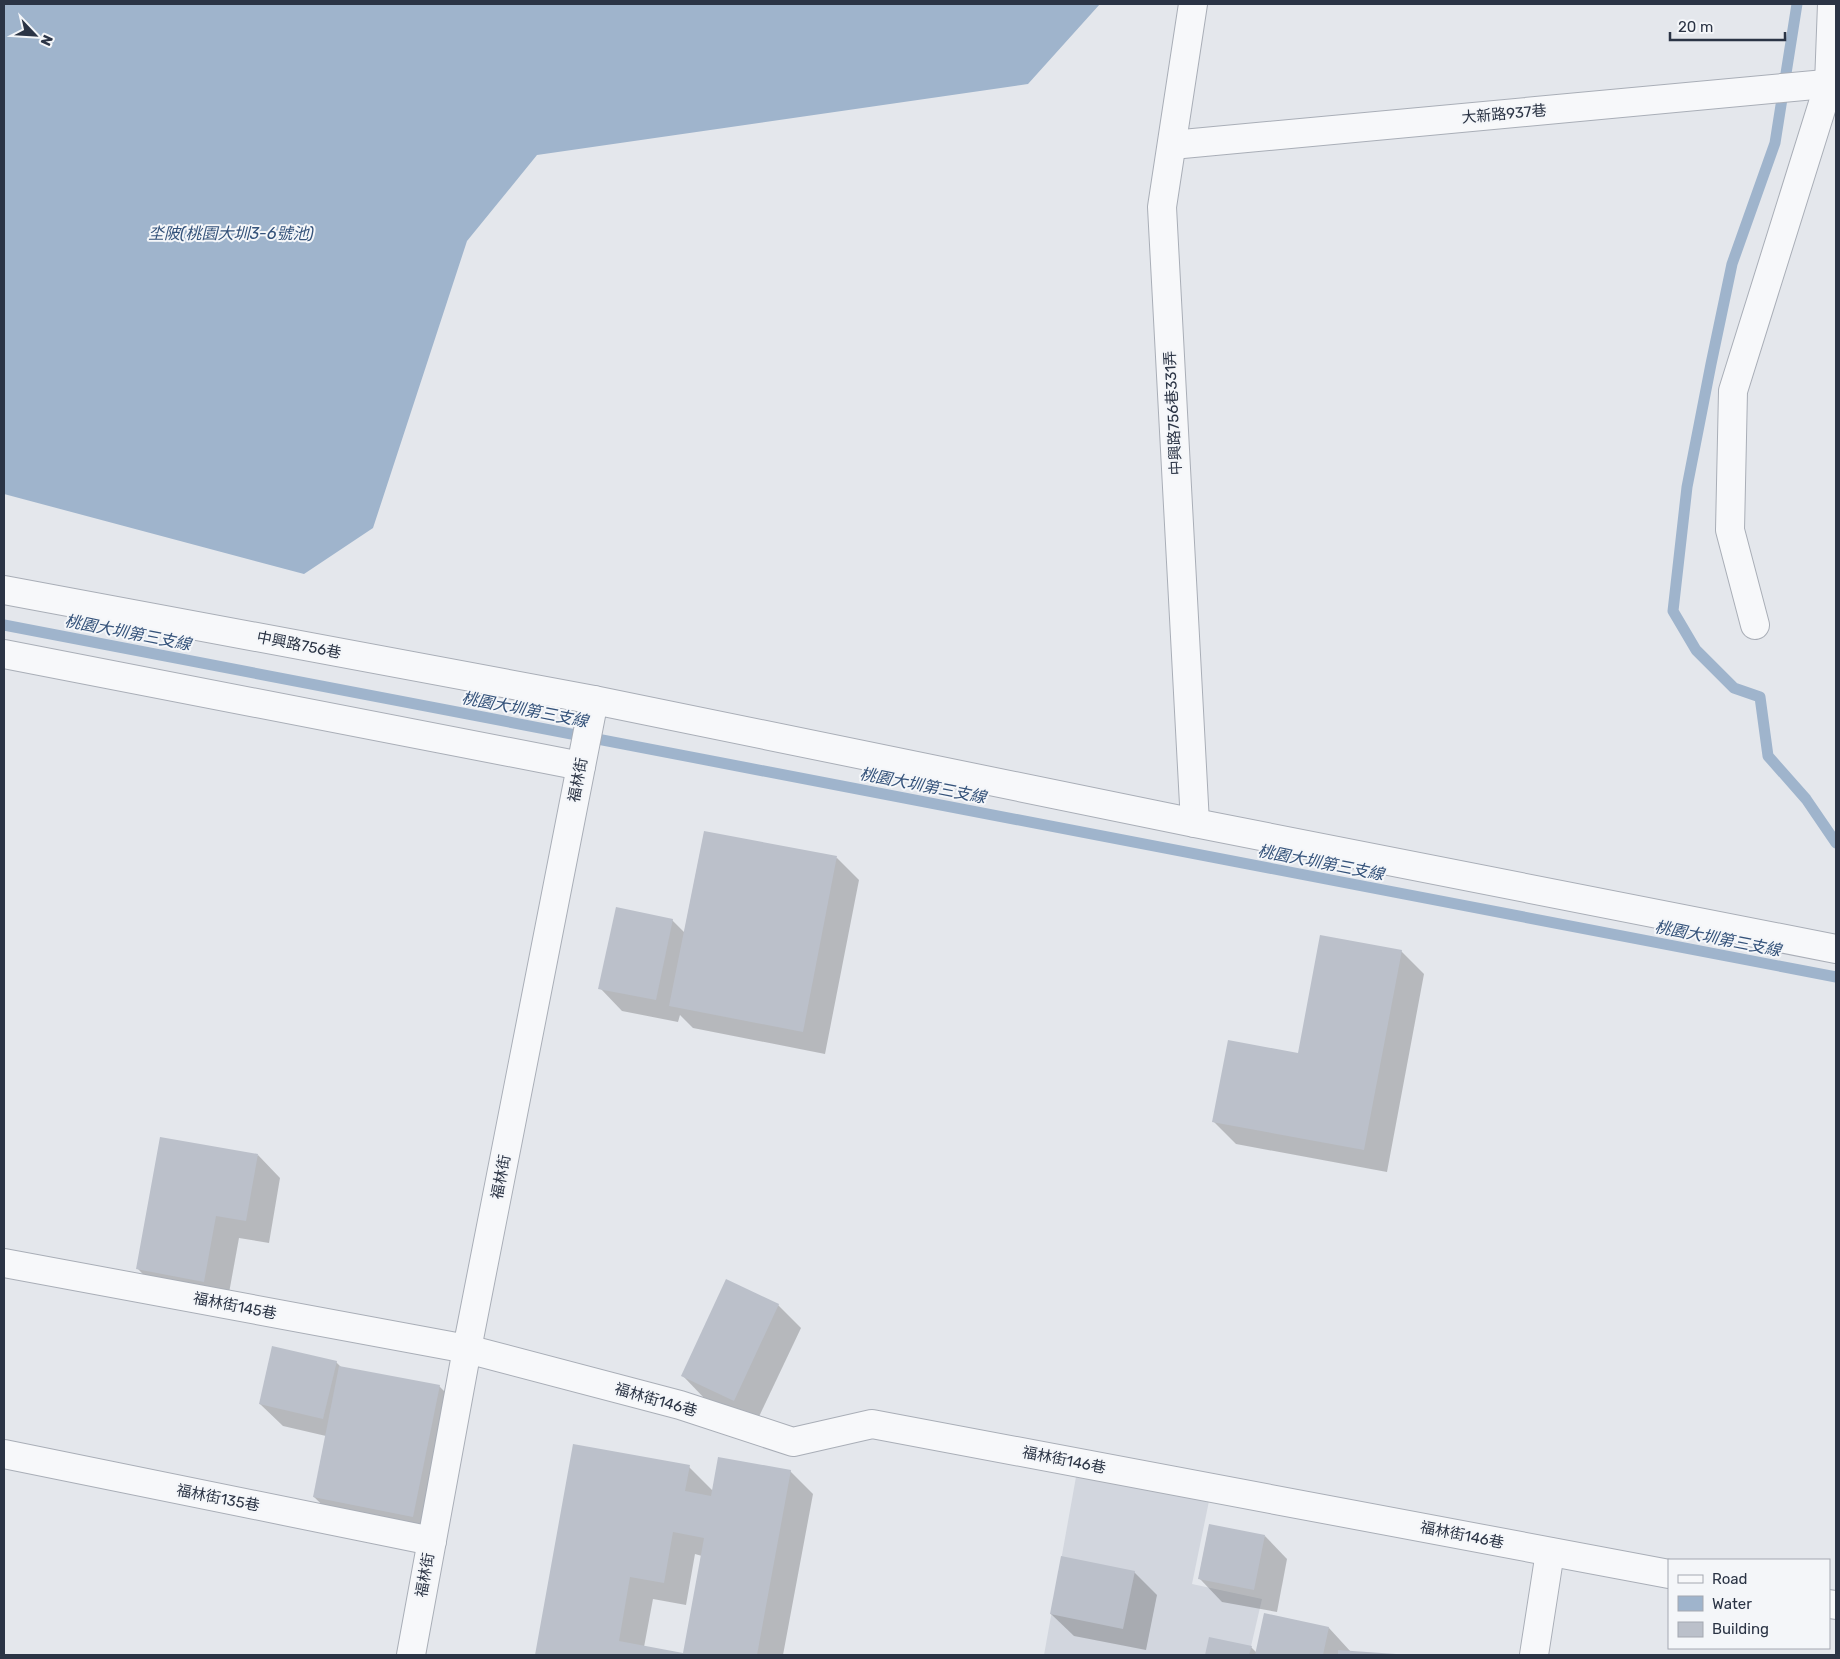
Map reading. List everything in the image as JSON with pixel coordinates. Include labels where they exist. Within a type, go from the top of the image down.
[{"type":"street","name":"中興路756巷331弄","points":[[1193,4],[1162,207],[1195,823]]},
{"type":"street","points":[[1755,625],[1730,530],[1734,391],[1833,83],[1832,4]]},
{"type":"street","name":"大新路937巷","points":[[1172,145],[1833,83]]},
{"type":"street","name":"中興路756巷","points":[[4,590],[594,700],[1195,823],[1836,949]]},
{"type":"street","points":[[4,654],[581,766]]},
{"type":"street","name":"福林街","points":[[411,1655],[467,1349],[594,700]]},
{"type":"street","name":"福林街145巷","points":[[4,1263],[467,1349]]},
{"type":"street","name":"福林街146巷","points":[[467,1349],[680,1405],[793,1442],[872,1424],[1668,1574]]},
{"type":"street","name":"福林街135巷","points":[[4,1454],[432,1541]]},
{"type":"street","points":[[1534,1655],[1550,1552]]},
{"type":"shaded area","points":[[1076,1477],[1209,1501],[1192,1584],[1262,1599],[1249,1655],[1044,1655]]},
{"type":"water","name":"坔陂(桃園大圳3-6號池)","points":[[4,4],[1100,4],[1028,84],[537,155],[467,241],[373,528],[304,574],[4,494]]},
{"type":"building","points":[[704,831],[837,856],[803,1032],[669,1006]]},
{"type":"building","points":[[616,907],[673,919],[656,1000],[598,989]]},
{"type":"building","points":[[1320,935],[1402,950],[1364,1150],[1212,1122],[1228,1040],[1298,1053]]},
{"type":"building","points":[[160,1137],[258,1154],[246,1221],[216,1216],[204,1282],[136,1269]]},
{"type":"building","points":[[726,1279],[779,1304],[734,1401],[681,1376]]},
{"type":"building","points":[[272,1346],[337,1361],[323,1419],[259,1404]]},
{"type":"building","points":[[339,1366],[440,1385],[413,1517],[313,1497]]},
{"type":"building","points":[[573,1444],[690,1465],[685,1491],[711,1496],[718,1457],[791,1470],[757,1655],[535,1655]],"holes":[[[673,1532],[704,1538],[683,1653],[619,1641],[630,1577],[664,1583]]]},
{"type":"building","points":[[1209,1524],[1265,1535],[1254,1590],[1198,1579]]},
{"type":"building","points":[[1061,1556],[1135,1571],[1123,1629],[1050,1614]]},
{"type":"building","points":[[1264,1613],[1329,1627],[1323,1655],[1255,1655]]},
{"type":"building","points":[[1209,1637],[1252,1646],[1249,1655],[1205,1655]]},
{"type":"building","points":[[1338,1650],[1396,1654],[1396,1655],[1338,1655]]},
{"type":"waterway","points":[[1797,4],[1775,143],[1732,264],[1711,364],[1687,487],[1673,611],[1696,650],[1734,688],[1760,697],[1768,756],[1806,799],[1836,843]]},
{"type":"waterway","name":"桃園大圳第三支線","points":[[4,625],[1836,977]]}]
